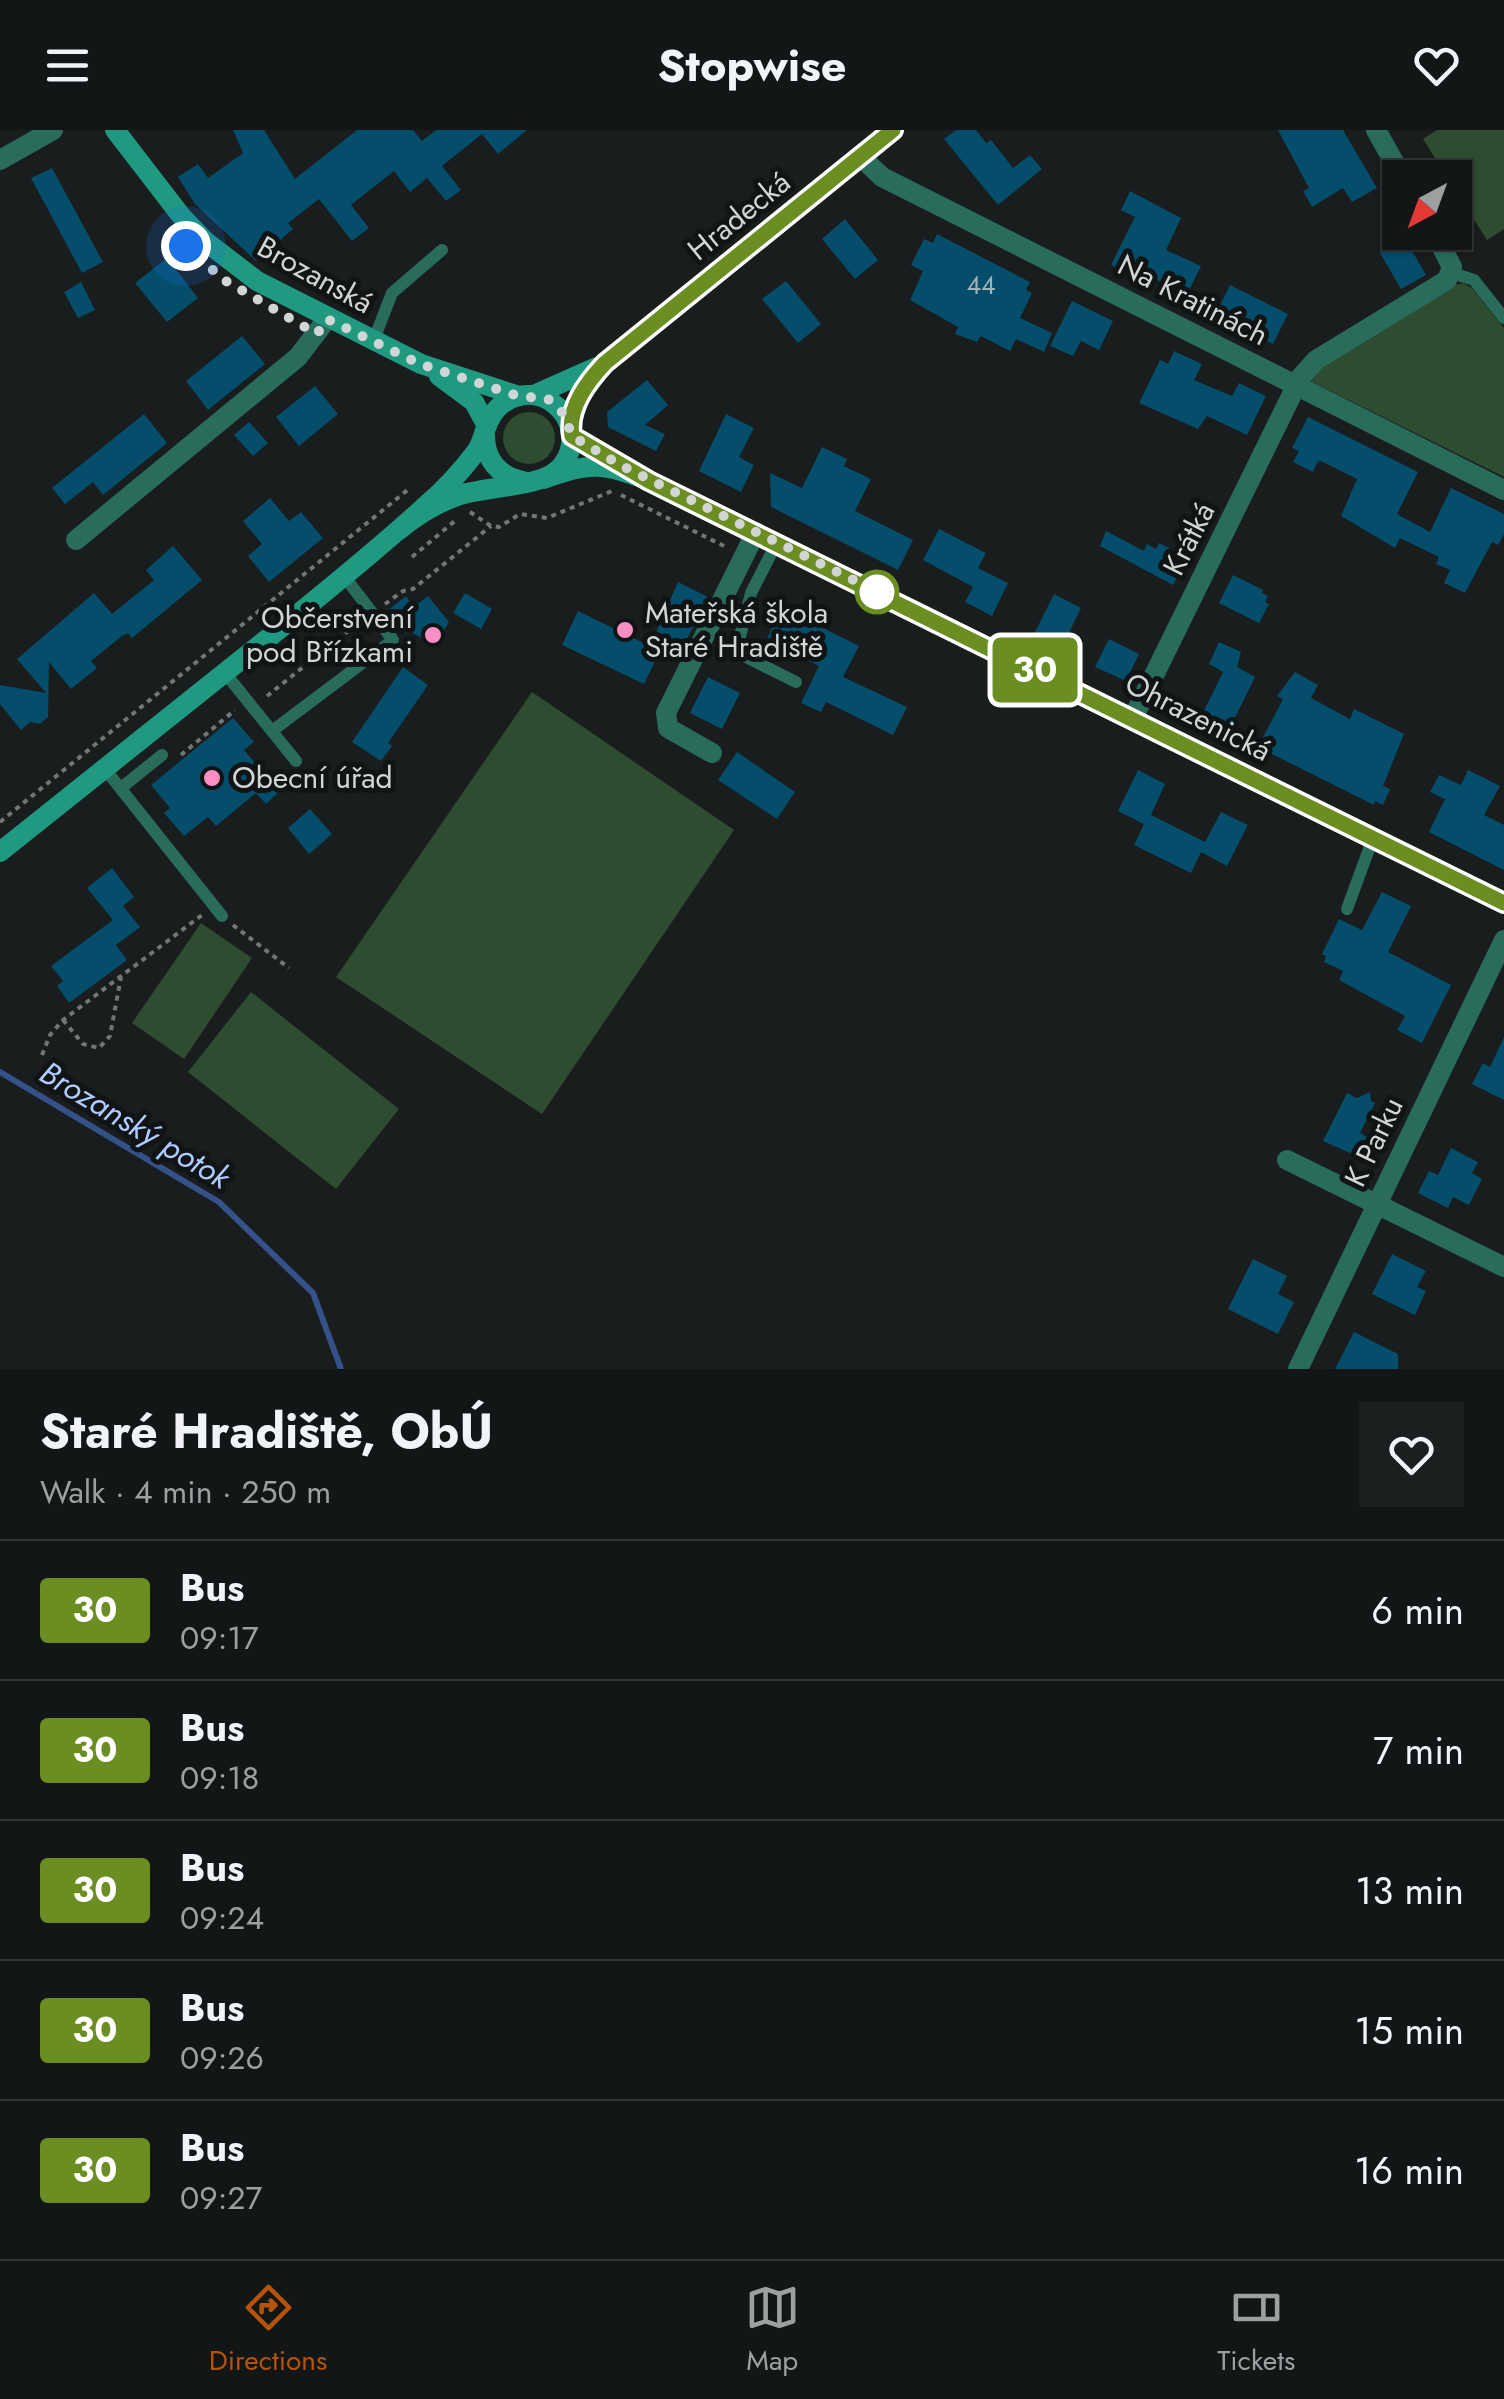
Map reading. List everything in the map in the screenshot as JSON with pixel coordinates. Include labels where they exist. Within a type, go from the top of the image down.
[{"type":"street","points":[[0,160],[53,130]]},
{"type":"street","name":"Brozanská","points":[[115,130],[182,217],[206,242],[258,281],[420,364],[526,396]]},
{"type":"street","name":"Hradecká","points":[[571,431],[584,390],[600,367],[892,130]]},
{"type":"street","points":[[1376,130],[1393,160]]},
{"type":"street","name":"Na Kratinách","points":[[860,156],[882,177],[1504,490]]},
{"type":"street","points":[[1444,250],[1452,273]]},
{"type":"street","name":"Krátká","points":[[1133,718],[1296,386],[1316,360],[1440,286],[1452,273]]},
{"type":"street","points":[[76,540],[298,357],[327,319]]},
{"type":"street","name":"Hradecká","points":[[526,396],[574,380],[622,348]]},
{"type":"street","name":"Brozanská","points":[[420,364],[466,395],[479,409],[486,429]]},
{"type":"street","points":[[0,852],[399,530],[472,457],[486,429],[499,406],[526,396],[554,403],[571,431],[565,462],[539,480],[516,480],[501,472],[486,450],[486,429]]},
{"type":"street","name":"Ohrazenická","points":[[571,431],[649,481]]},
{"type":"street","name":"Ohrazenická","points":[[399,530],[426,510],[457,496],[539,480],[583,466],[603,465],[649,481],[756,532],[1504,903]]},
{"type":"street","points":[[712,752],[668,728],[666,713],[756,532]]},
{"type":"street","name":"K Parku","points":[[1298,1369],[1504,940]]},
{"type":"street","points":[[1286,1160],[1504,1267]]},
{"type":"lane","points":[[373,342],[392,293],[442,250]]},
{"type":"lane","points":[[1452,273],[1474,280],[1504,318]]},
{"type":"lane","points":[[776,542],[751,593],[736,652],[796,682]]},
{"type":"lane","points":[[272,732],[392,640],[344,576]]},
{"type":"lane","points":[[225,673],[296,761]]},
{"type":"lane","points":[[121,788],[166,759]]},
{"type":"lane","points":[[105,769],[218,911]]},
{"type":"lane","points":[[1347,910],[1373,838]]},
{"type":"path","points":[[0,822],[421,480]]},
{"type":"path","points":[[613,491],[731,550]]},
{"type":"path","points":[[412,557],[468,510]]},
{"type":"path","points":[[166,759],[238,708],[244,715],[372,613],[412,589],[491,526]]},
{"type":"path","points":[[42,1055],[63,1020],[218,911],[289,968]]},
{"type":"path","points":[[63,1020],[84,1044],[99,1048],[110,1036],[122,975]]},
{"type":"green space","points":[[1437,130],[1504,130],[1504,229],[1487,240],[1472,217],[1472,160],[1436,160],[1423,139]]},
{"type":"green space","points":[[1463,283],[1472,288],[1504,328],[1504,477],[1312,382],[1309,373],[1451,286]]},
{"type":"green space","points":[[529,412],[547,420],[555,438],[547,456],[529,464],[511,456],[503,438],[511,420]]},
{"type":"green space","points":[[532,692],[734,830],[542,1114],[336,977]]},
{"type":"green space","points":[[201,923],[252,958],[184,1059],[132,1023]]},
{"type":"green space","points":[[251,992],[399,1109],[336,1189],[188,1072]]},
{"type":"building","points":[[233,130],[264,130],[295,179],[357,130],[413,130],[422,141],[436,130],[527,130],[498,154],[482,134],[442,166],[461,190],[446,201],[427,178],[410,192],[394,171],[351,205],[369,228],[352,241],[319,199],[288,223],[293,229],[256,261],[195,204],[178,177],[198,164],[208,178],[243,153]]},
{"type":"building","points":[[956,130],[976,130],[986,143],[991,140],[1013,168],[1030,155],[1042,169],[998,205],[944,139]]},
{"type":"building","points":[[1278,130],[1343,130],[1377,188],[1352,202],[1343,188],[1312,207],[1303,191],[1309,188]]},
{"type":"building","points":[[52,168],[103,262],[82,273],[31,178]]},
{"type":"building","points":[[1130,191],[1181,218],[1166,250],[1201,266],[1187,295],[1143,273],[1140,279],[1111,265],[1135,217],[1121,210]]},
{"type":"building","points":[[845,219],[878,260],[855,279],[822,239]]},
{"type":"building","points":[[937,234],[1030,282],[1026,290],[1032,293],[1020,318],[1052,333],[1044,352],[1016,339],[1010,351],[981,336],[977,342],[955,334],[958,327],[910,300],[923,271],[911,265],[924,239],[933,243]]},
{"type":"building","points":[[1411,250],[1426,275],[1401,289],[1380,253]]},
{"type":"building","points":[[167,258],[198,298],[167,322],[135,283]]},
{"type":"building","points":[[786,281],[821,324],[798,343],[762,299]]},
{"type":"building","points":[[81,282],[95,310],[78,318],[64,292]]},
{"type":"building","points":[[1230,285],[1288,314],[1273,344],[1215,316]]},
{"type":"building","points":[[1072,301],[1113,321],[1099,350],[1081,341],[1073,356],[1050,346]]},
{"type":"building","points":[[242,336],[265,364],[208,410],[186,381]]},
{"type":"building","points":[[1174,351],[1202,364],[1194,380],[1232,396],[1239,383],[1266,396],[1247,435],[1207,416],[1198,429],[1139,403],[1160,360],[1168,364]]},
{"type":"building","points":[[647,380],[668,405],[645,425],[665,434],[656,451],[608,427],[607,412]]},
{"type":"building","points":[[315,386],[338,414],[299,446],[276,417]]},
{"type":"building","points":[[144,414],[167,443],[103,495],[93,482],[65,504],[52,488]]},
{"type":"building","points":[[726,414],[754,428],[739,457],[754,465],[741,492],[699,471]]},
{"type":"building","points":[[1308,417],[1418,472],[1397,514],[1430,532],[1451,488],[1504,514],[1504,534],[1498,545],[1492,542],[1465,593],[1444,583],[1450,570],[1436,564],[1439,557],[1400,538],[1395,548],[1341,516],[1357,479],[1323,462],[1318,461],[1313,472],[1293,462],[1299,451],[1292,448]]},
{"type":"building","points":[[249,422],[268,443],[253,456],[234,435]]},
{"type":"building","points":[[822,447],[847,459],[844,466],[871,479],[855,511],[913,540],[898,570],[771,507],[770,473],[802,488]]},
{"type":"building","points":[[270,498],[289,521],[301,512],[323,538],[269,582],[248,556],[262,544],[243,521]]},
{"type":"building","points":[[939,529],[986,553],[978,568],[1008,583],[992,616],[965,602],[973,587],[923,560]]},
{"type":"building","points":[[1106,531],[1144,551],[1147,544],[1156,549],[1159,543],[1187,557],[1173,585],[1100,546]]},
{"type":"building","points":[[173,546],[202,580],[132,638],[128,633],[122,636],[91,661],[97,668],[71,689],[49,662],[48,717],[40,724],[30,722],[21,730],[0,704],[0,685],[46,693],[17,659],[94,593],[112,614],[154,580],[146,570]]},
{"type":"building","points":[[1233,575],[1268,596],[1265,602],[1269,604],[1259,623],[1219,603]]},
{"type":"building","points":[[678,582],[708,597],[678,657],[651,644]]},
{"type":"building","points":[[465,593],[492,609],[481,629],[453,613]]},
{"type":"building","points":[[1054,594],[1081,608],[1061,649],[1033,636]]},
{"type":"building","points":[[406,596],[414,607],[428,596],[449,622],[434,646],[410,631],[406,634],[387,611]]},
{"type":"building","points":[[781,607],[859,646],[843,677],[907,707],[893,735],[826,702],[821,712],[801,703],[819,666],[767,639]]},
{"type":"building","points":[[578,611],[660,651],[644,684],[562,645]]},
{"type":"building","points":[[1109,639],[1139,654],[1126,681],[1095,667]]},
{"type":"building","points":[[1219,642],[1241,652],[1237,667],[1255,677],[1228,732],[1200,719],[1223,672],[1209,664]]},
{"type":"building","points":[[403,667],[428,685],[388,743],[392,746],[381,761],[352,742]]},
{"type":"building","points":[[1295,672],[1318,685],[1311,698],[1350,719],[1354,709],[1404,734],[1383,786],[1390,789],[1383,805],[1375,801],[1374,805],[1258,747],[1283,699],[1277,696]]},
{"type":"building","points":[[708,677],[740,693],[722,729],[690,713]]},
{"type":"building","points":[[233,718],[254,742],[244,750],[280,791],[266,804],[256,793],[216,826],[208,817],[184,836],[164,813],[170,808],[151,785]]},
{"type":"building","points":[[737,752],[795,792],[777,819],[718,780]]},
{"type":"building","points":[[1138,770],[1165,784],[1151,815],[1205,842],[1221,812],[1248,825],[1227,866],[1201,852],[1191,873],[1134,845],[1144,824],[1118,811]]},
{"type":"building","points":[[1468,770],[1500,786],[1484,815],[1504,825],[1504,870],[1429,832],[1445,799],[1430,792],[1439,775],[1461,785]]},
{"type":"building","points":[[310,809],[332,834],[309,854],[288,828]]},
{"type":"building","points":[[112,868],[134,897],[123,906],[140,927],[116,945],[127,960],[69,1003],[57,986],[63,981],[51,966],[113,920],[87,888]]},
{"type":"building","points":[[1382,892],[1411,906],[1388,952],[1451,985],[1422,1043],[1397,1030],[1405,1016],[1339,980],[1343,971],[1324,962],[1326,956],[1322,954],[1339,919],[1362,930]]},
{"type":"building","points":[[1504,1037],[1504,1100],[1472,1084],[1483,1063],[1490,1067]]},
{"type":"building","points":[[1370,1092],[1375,1103],[1360,1133],[1371,1139],[1361,1158],[1323,1141],[1347,1093],[1357,1098]]},
{"type":"building","points":[[1451,1148],[1478,1162],[1472,1173],[1482,1179],[1469,1205],[1453,1197],[1448,1208],[1418,1193],[1429,1171],[1438,1175]]},
{"type":"building","points":[[1392,1254],[1426,1271],[1417,1287],[1426,1291],[1415,1315],[1372,1294]]},
{"type":"building","points":[[1253,1259],[1287,1276],[1278,1294],[1294,1302],[1278,1334],[1228,1309]]},
{"type":"building","points":[[1354,1332],[1398,1354],[1398,1369],[1335,1369]]},
{"type":"waterway","name":"Brozanský potok","points":[[0,1072],[219,1202],[313,1293],[341,1369]]},
{"type":"bus line","name":"30","points":[[893,130],[605,363],[576,403],[570,427],[572,436],[649,481],[1504,903]]},
{"type":"place","name":"Mateřská škola Staré Hradiště","points":[[625,630]]},
{"type":"place","name":"Občerstvení pod Břízkami","points":[[433,635]]},
{"type":"place","name":"Obecní úřad","points":[[212,778]]},
{"type":"route","points":[[186,246],[224,280],[317,334],[327,319],[420,364],[518,396],[548,399],[568,420],[572,436],[622,466],[884,595],[877,592]]}]
